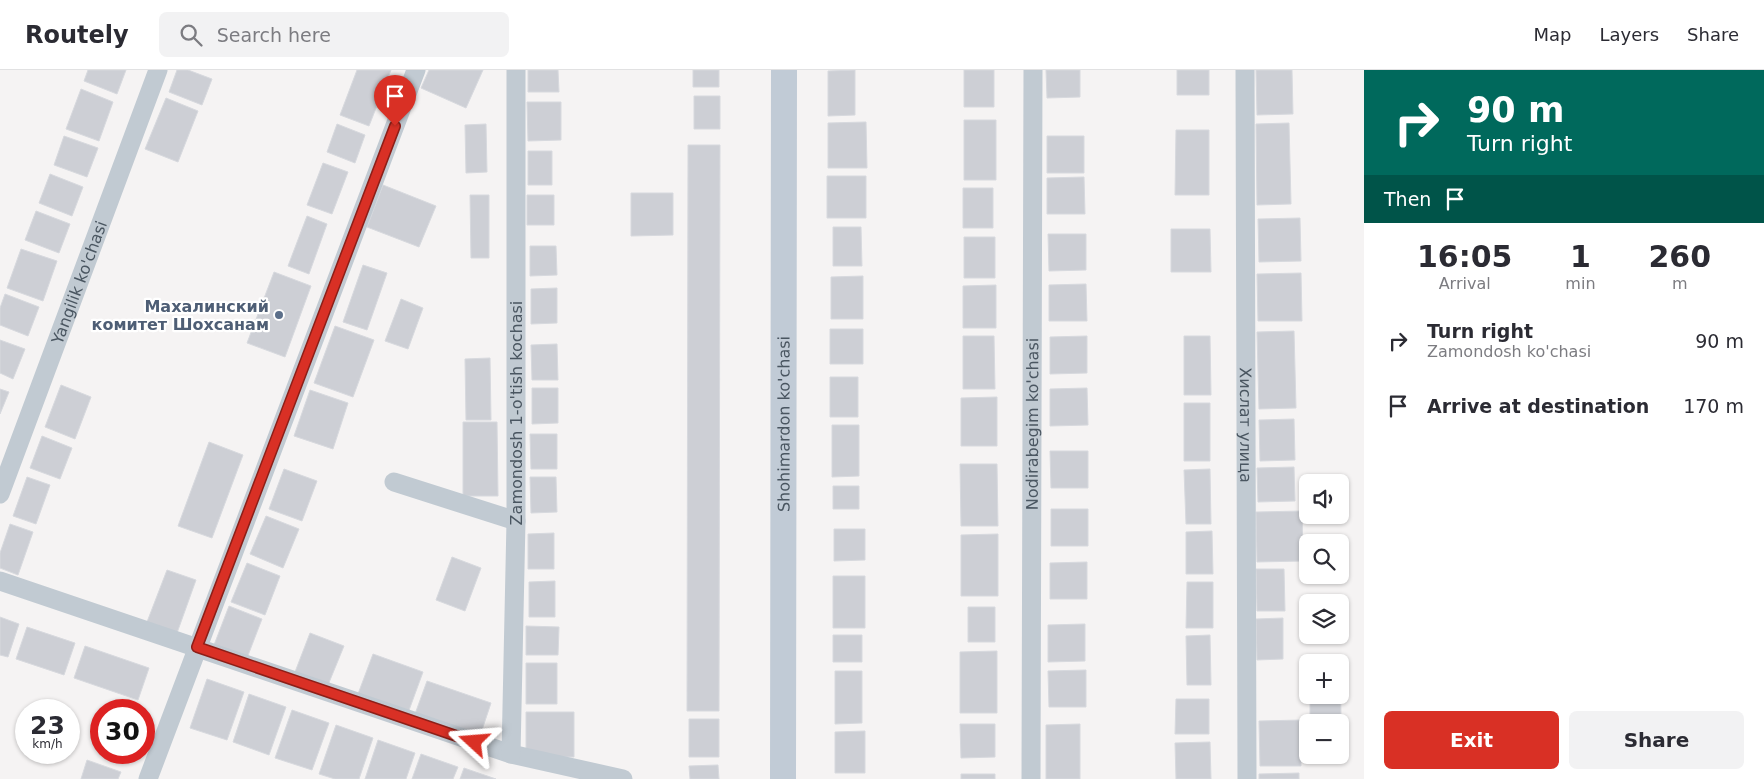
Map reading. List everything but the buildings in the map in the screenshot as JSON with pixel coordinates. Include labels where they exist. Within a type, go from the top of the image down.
[{"type":"main road","name":"Shohimardon ko'chasi","points":[[783,779],[784,70]]},
{"type":"street","name":"Yangilik ko'chasi","points":[[0,494],[158,70]]},
{"type":"street","points":[[148,779],[416,70]]},
{"type":"street","name":"Zamondosh 1-o'tish kochasi","points":[[511,754],[516,521],[516,70]]},
{"type":"street","name":"Nodirabegim ko'chasi","points":[[1032,779],[1033,70]]},
{"type":"street","name":"Хислат улица","points":[[1245,70],[1247,779]]},
{"type":"street","points":[[394,482],[516,521]]},
{"type":"street","points":[[0,581],[511,754],[622,779]]},
{"type":"place","name":"Махалинский комитет Шохcанам","points":[[279,315]]},
{"type":"route","points":[[395,126],[197,647],[474,742]]}]
